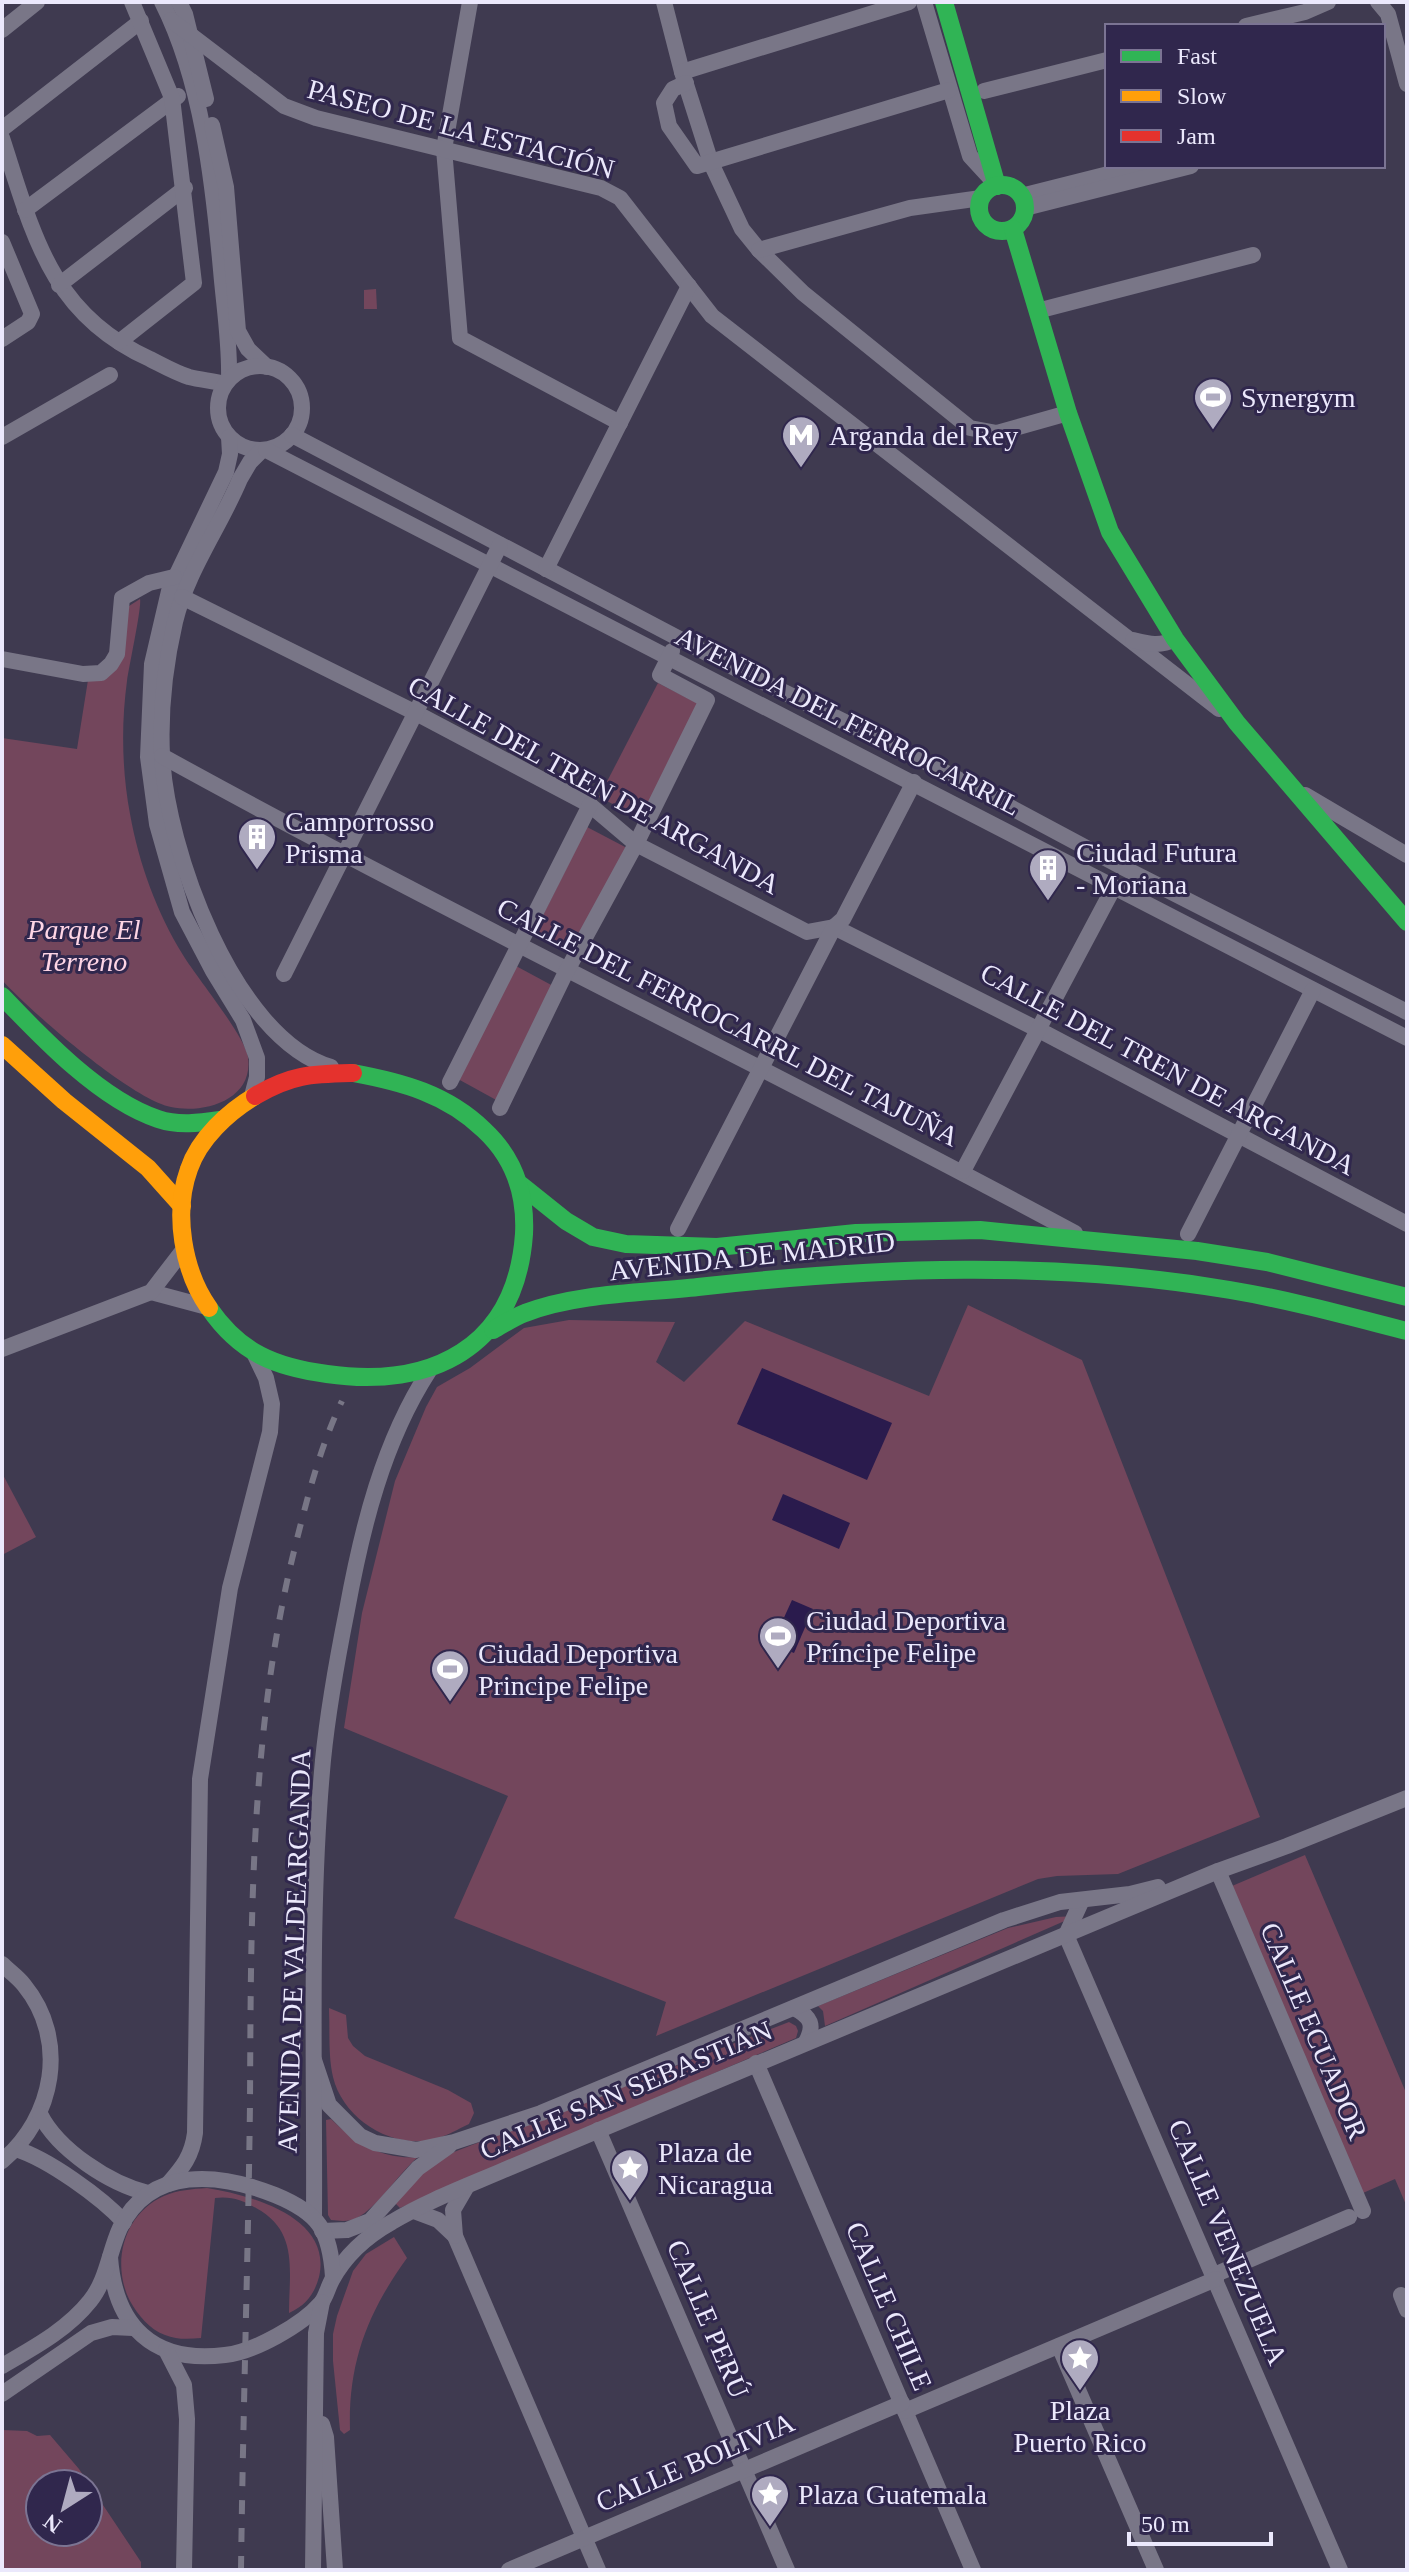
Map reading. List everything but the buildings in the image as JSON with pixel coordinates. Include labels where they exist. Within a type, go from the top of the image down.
[{"type":"main road","points":[[944,2],[1023,217],[1013,229],[1000,231],[984,222],[979,210],[981,198],[990,188],[1013,194]]},
{"type":"main road","points":[[959,2],[1013,194]]},
{"type":"main road","points":[[1013,229],[1068,413],[1110,532],[1175,639],[1237,723],[1407,922]]},
{"type":"main road","points":[[2,996],[84,1071],[142,1112],[175,1123],[220,1120]]},
{"type":"main road","points":[[2,1045],[59,1097],[141,1159],[182,1206]]},
{"type":"main road","points":[[353,1073],[403,1083],[454,1106],[480,1126],[504,1152],[521,1185],[524,1240],[520,1275],[503,1312],[487,1333],[430,1370],[360,1379],[303,1370],[254,1354],[208,1307],[198,1291],[184,1249],[182,1206],[190,1167],[220,1120],[252,1096],[301,1075],[353,1073]]},
{"type":"main road","name":"AVENIDA DE MADRID","points":[[521,1185],[566,1221],[593,1237],[626,1244],[717,1247],[856,1233],[980,1230],[1197,1251],[1267,1262],[1407,1297]]},
{"type":"main road","name":"AVENIDA DE MADRID","points":[[487,1333],[529,1311],[566,1303],[786,1275],[929,1267],[1044,1270],[1161,1280],[1299,1304],[1407,1331]]},
{"type":"street","points":[[2,30],[37,2]]},
{"type":"street","points":[[119,342],[194,283],[172,98],[132,2]]},
{"type":"street","points":[[162,2],[197,88],[226,187],[238,331],[248,349],[267,367]]},
{"type":"street","points":[[179,2],[191,36],[213,186],[227,382]]},
{"type":"street","points":[[470,2],[444,149],[460,338],[620,423]]},
{"type":"street","points":[[664,2],[711,163],[742,229],[759,250],[803,293],[970,428],[997,433],[1068,413]]},
{"type":"street","points":[[909,2],[684,78],[664,103],[669,126],[697,166],[949,90]]},
{"type":"street","points":[[924,2],[970,156],[1013,194]]},
{"type":"street","points":[[1254,24],[1305,12],[1328,2]]},
{"type":"street","points":[[1378,2],[1388,14],[1407,84]]},
{"type":"street","name":"PASEO DE LA ESTACIÓN","points":[[171,20],[284,106],[316,118],[601,188],[620,198],[712,316],[1237,723]]},
{"type":"street","points":[[2,129],[141,21]]},
{"type":"street","points":[[984,91],[1105,61]]},
{"type":"street","points":[[25,210],[172,98],[197,88]]},
{"type":"street","points":[[2,138],[39,247],[59,285],[80,312],[135,352],[189,377],[227,382]]},
{"type":"street","points":[[1013,194],[1131,168]]},
{"type":"street","points":[[1013,194],[1178,168]]},
{"type":"street","points":[[59,285],[185,188]]},
{"type":"street","points":[[759,250],[910,208],[981,198]]},
{"type":"street","points":[[2,242],[32,314],[28,322],[2,339]]},
{"type":"street","points":[[1037,311],[1253,255]]},
{"type":"street","points":[[546,569],[689,286]]},
{"type":"street","points":[[264,450],[239,445],[229,437],[221,425],[218,411],[219,397],[227,382],[240,371],[253,367],[267,367],[281,372],[292,381],[302,408],[299,423],[285,442],[264,450],[250,462],[182,597],[167,666],[162,756],[181,853],[198,905],[234,977],[267,1025],[303,1053],[325,1065],[353,1073]]},
{"type":"street","points":[[2,437],[110,375]]},
{"type":"street","name":"AVENIDA DEL FERROCARRIL","points":[[292,435],[678,638],[924,761],[1124,868],[1407,1012]]},
{"type":"street","points":[[229,437],[230,454],[219,490],[174,577],[162,618],[152,664],[148,757],[157,824],[182,912],[243,1020],[257,1058],[257,1077],[252,1096]]},
{"type":"street","name":"AVENIDA DEL FERROCARRIL","points":[[264,450],[1407,1038]]},
{"type":"street","points":[[284,974],[500,545]]},
{"type":"street","points":[[2,659],[83,674],[101,673],[117,654],[122,598],[149,583],[174,577]]},
{"type":"street","name":"CALLE DEL TREN DE ARGANDA","points":[[182,597],[414,712],[590,805],[636,844],[807,932],[834,927],[1039,1030],[1407,1224]]},
{"type":"street","points":[[500,1108],[567,969],[636,844],[707,700],[660,675],[678,638]]},
{"type":"street","points":[[1128,639],[1154,645],[1175,639]]},
{"type":"street","name":"CALLE DEL FERROCARRL DEL TAJUÑA","points":[[162,756],[342,857],[963,1171],[1087,1239]]},
{"type":"street","points":[[678,1229],[834,927],[843,919],[914,782]]},
{"type":"street","points":[[1293,788],[1407,855]]},
{"type":"street","points":[[450,1082],[590,805]]},
{"type":"street","points":[[963,1171],[1114,887]]},
{"type":"street","points":[[1188,1234],[1313,990]]},
{"type":"street","points":[[2,1349],[151,1292],[184,1249]]},
{"type":"street","points":[[151,1292],[208,1307]]},
{"type":"street","points":[[168,2184],[185,2166],[192,2153],[195,2133],[200,1779],[230,1588],[270,1432],[272,1404],[266,1378],[254,1354]]},
{"type":"street","name":"AVENIDA DE VALDEARGANDA","points":[[318,2223],[314,2060],[316,1889],[323,1760],[336,1665],[357,1556],[376,1488],[416,1391],[430,1370]]},
{"type":"street","name":"CALLE SAN SEBASTIÁN","points":[[333,2277],[366,2239],[414,2211],[467,2186],[1218,1871],[1407,1798]]},
{"type":"street","name":"CALLE SAN SEBASTIÁN","points":[[454,2142],[541,2113],[1004,1920],[1060,1902],[1130,1894],[1218,1871]]},
{"type":"street","name":"CALLE ECUADOR","points":[[1218,1871],[1356,2214]]},
{"type":"street","points":[[1066,1935],[1082,1900]]},
{"type":"street","name":"CALLE VENEZUELA","points":[[1066,1935],[1340,2570]]},
{"type":"street","points":[[2,1964],[24,1985],[37,2005],[46,2026],[51,2074],[40,2114],[16,2149],[2,2161]]},
{"type":"street","name":"CALLE SAN SEBASTIÁN","points":[[794,2008],[811,2022],[806,2042]]},
{"type":"street","points":[[314,2060],[329,2105],[360,2136],[382,2145],[416,2150],[454,2142]]},
{"type":"street","name":"CALLE CHILE","points":[[756,2063],[973,2570]]},
{"type":"street","points":[[40,2114],[48,2130],[60,2143],[128,2188],[148,2193]]},
{"type":"street","name":"CALLE PERÚ","points":[[598,2130],[744,2470]]},
{"type":"street","points":[[2,2366],[63,2327],[91,2301],[124,2222],[148,2193],[193,2178],[219,2178],[276,2196],[318,2223],[347,2230],[370,2221],[418,2168],[454,2142]]},
{"type":"street","points":[[16,2149],[48,2164],[124,2222]]},
{"type":"street","points":[[467,2186],[453,2210],[455,2236],[598,2570]]},
{"type":"street","points":[[414,2211],[438,2220],[455,2236]]},
{"type":"street","name":"CALLE BOLIVIA","points":[[509,2570],[744,2470],[1059,2346],[1356,2214]]},
{"type":"street","points":[[313,2570],[316,2333],[322,2302],[333,2277],[331,2251],[318,2223]]},
{"type":"street","points":[[110,2257],[112,2280],[133,2328],[166,2350],[197,2356],[228,2355],[279,2334],[322,2302]]},
{"type":"street","points":[[2,2394],[91,2333],[112,2327],[133,2328]]},
{"type":"street","points":[[1059,2346],[1156,2570]]},
{"type":"street","points":[[166,2350],[184,2385],[187,2419],[184,2570]]},
{"type":"street","points":[[316,2405],[326,2437],[335,2570]]},
{"type":"street","points":[[744,2470],[787,2570]]},
{"type":"green space","points":[[376,289],[377,309],[364,309],[364,290]]},
{"type":"green space","name":"Parque El Terreno","points":[[140,599],[127,681],[123,731],[125,781],[134,833],[150,888],[165,922],[183,955],[239,1035],[248,1057],[248,1072],[235,1094],[211,1106],[198,1108],[171,1107],[153,1101],[132,1088],[82,1052],[2,980],[2,738],[77,749],[88,680],[97,680],[129,606]]},
{"type":"green space","points":[[658,683],[701,705],[642,819],[599,797]]},
{"type":"green space","points":[[587,827],[627,848],[570,952],[534,933]]},
{"type":"green space","points":[[516,966],[555,987],[498,1101],[458,1079]]},
{"type":"green space","name":"Ciudad Deportiva Príncipe Felipe","points":[[968,1305],[1082,1360],[1260,1817],[1118,1874],[1038,1879],[656,2036],[666,2002],[454,1918],[508,1796],[344,1728],[362,1613],[395,1481],[437,1387],[470,1368],[524,1328],[569,1320],[675,1322],[656,1362],[684,1382],[745,1321],[929,1396]]},
{"type":"green space","points":[[2,1473],[36,1537],[2,1555]]},
{"type":"green space","points":[[1305,1855],[1407,2095],[1407,2207],[1395,2179],[1363,2193],[1232,1886]]},
{"type":"green space","points":[[1076,1916],[825,2026],[823,2011],[818,2006],[1008,1928],[1056,1917]]},
{"type":"green space","points":[[329,2008],[346,2015],[348,2038],[365,2056],[448,2090],[471,2103],[474,2113],[469,2124],[439,2138],[419,2141],[386,2135],[358,2118],[338,2092],[333,2077]]},
{"type":"green space","points":[[789,2022],[796,2026],[796,2038],[400,2208],[395,2203],[420,2172],[454,2152]]},
{"type":"green space","points":[[331,2119],[360,2142],[381,2153],[418,2157],[373,2206],[351,2220],[331,2220],[328,2215],[326,2120]]},
{"type":"green space","points":[[207,2188],[265,2203],[301,2224],[313,2239],[320,2256],[319,2277],[308,2299],[289,2313],[289,2253],[279,2228],[270,2217],[246,2203],[231,2198],[215,2198],[201,2338],[174,2338],[149,2325],[130,2301],[122,2272],[124,2241],[130,2227],[150,2204],[175,2192]]},
{"type":"green space","points":[[394,2237],[407,2258],[381,2298],[363,2339],[353,2382],[350,2430],[344,2434],[340,2430],[333,2361],[337,2316],[353,2271],[366,2254]]},
{"type":"green space","points":[[2,2430],[50,2435],[78,2468],[24,2468],[24,2548],[104,2548],[104,2506],[141,2562],[141,2570],[2,2570]]},
{"type":"shaded area","points":[[762,1368],[892,1423],[867,1480],[737,1424]]},
{"type":"shaded area","points":[[783,1494],[850,1523],[839,1549],[772,1520]]},
{"type":"shaded area","points":[[792,1600],[813,1609],[794,1653],[772,1644]]},
{"type":"railway","points":[[241,2570],[251,1962],[262,1749],[270,1678],[297,1539],[322,1451],[342,1401]]},
{"type":"traffic: fast","points":[[944,2],[997,186]]},
{"type":"traffic: fast","points":[[1002,185],[1018,192],[1025,208],[1018,224],[1002,231],[986,224],[979,208],[986,192],[1002,185]]},
{"type":"traffic: fast","points":[[1013,229],[1068,413],[1110,532],[1175,639],[1237,723],[1407,922]]},
{"type":"traffic: fast","points":[[2,996],[74,1066],[115,1098],[173,1123],[220,1120]]},
{"type":"traffic: fast","points":[[209,1308],[246,1347],[275,1362],[308,1371],[365,1377],[401,1374],[433,1366],[462,1352],[486,1332],[504,1306],[518,1273],[524,1219],[516,1178],[503,1152],[484,1130],[455,1107],[406,1085],[353,1073]]},
{"type":"traffic: fast","points":[[521,1185],[566,1221],[593,1237],[626,1244],[717,1247],[856,1233],[980,1230],[1197,1251],[1267,1262],[1407,1297]]},
{"type":"traffic: fast","points":[[493,1330],[545,1306],[588,1298],[831,1275],[964,1270],[1098,1274],[1164,1280],[1275,1299],[1407,1331]]},
{"type":"traffic: slow","points":[[2,1045],[64,1101],[148,1168],[182,1206]]},
{"type":"traffic: slow","points":[[209,1308],[193,1277],[183,1241],[184,1186],[194,1158],[207,1137],[225,1118],[255,1096]]},
{"type":"traffic: jam","points":[[255,1096],[280,1083],[302,1077],[353,1073]]},
{"type":"place","name":"Synergym","points":[[1213,431]]},
{"type":"place","name":"Arganda del Rey","points":[[801,469]]},
{"type":"place","name":"Camporrosso Prisma","points":[[257,871]]},
{"type":"place","name":"Ciudad Futura - Moriana","points":[[1048,902]]},
{"type":"place","name":"Ciudad Deportiva Príncipe Felipe","points":[[778,1670]]},
{"type":"place","name":"Ciudad Deportiva Principe Felipe","points":[[450,1703]]},
{"type":"place","name":"Plaza de Nicaragua","points":[[630,2202]]},
{"type":"place","name":"Plaza Puerto Rico","points":[[1080,2392]]},
{"type":"place","name":"Plaza Guatemala","points":[[770,2528]]}]
